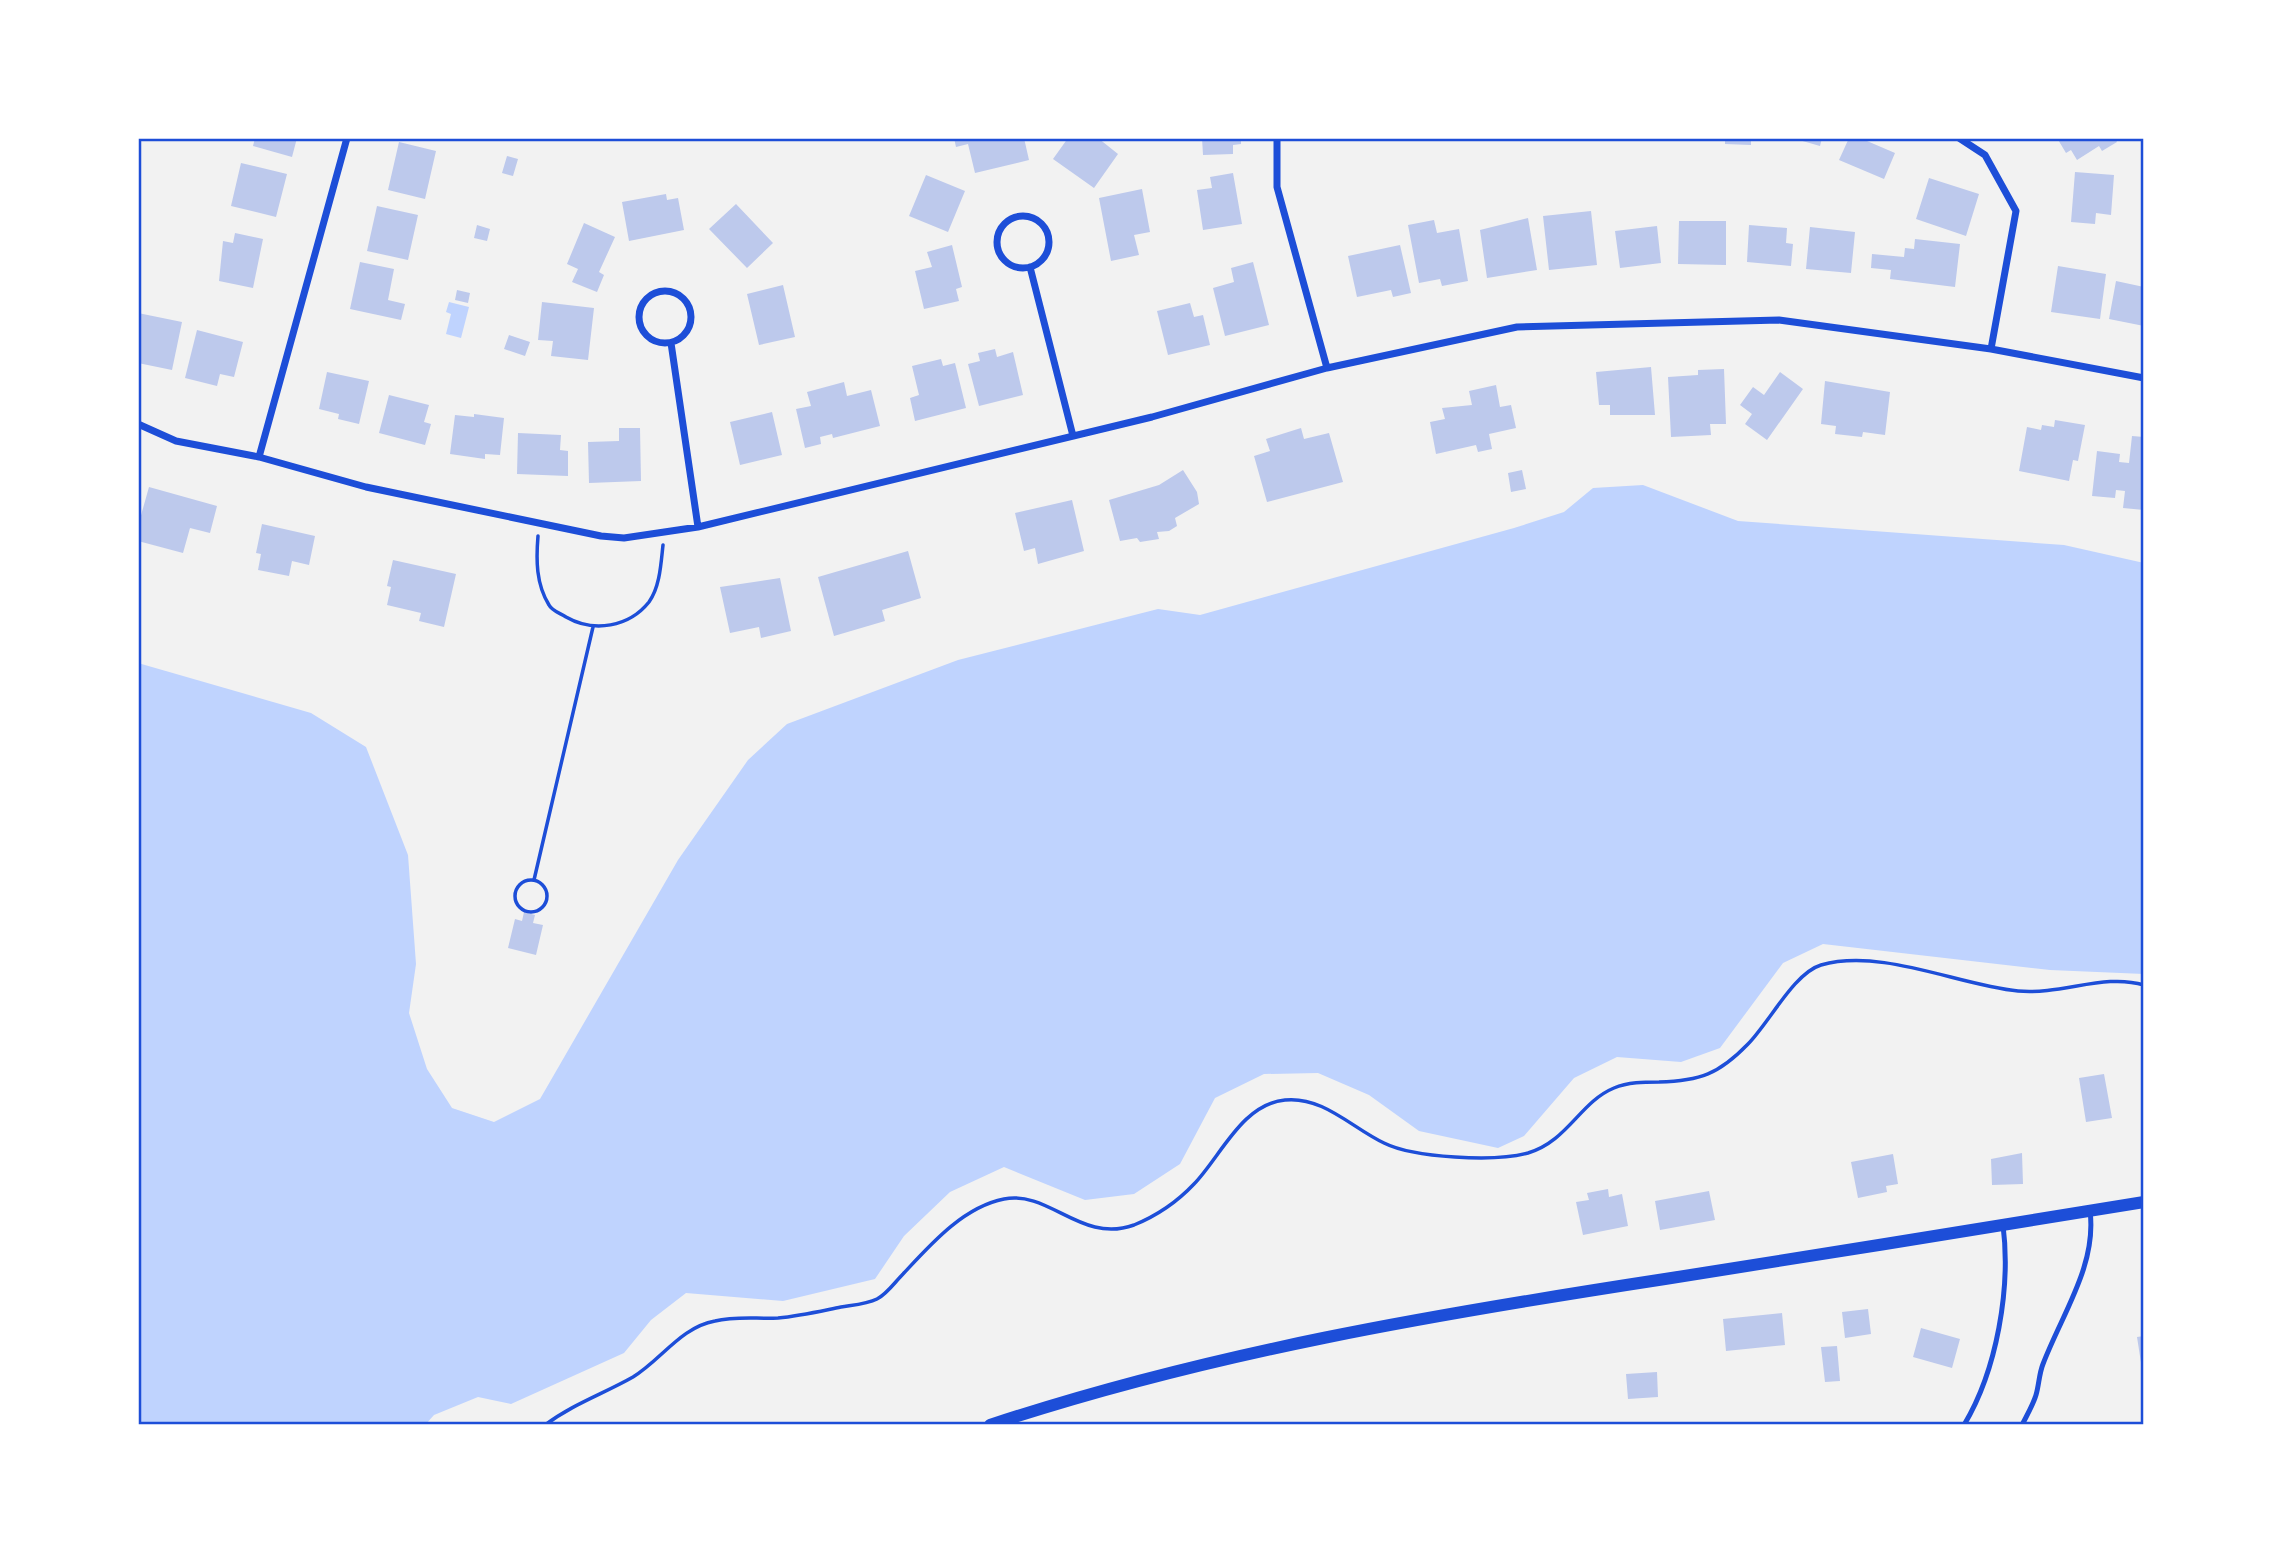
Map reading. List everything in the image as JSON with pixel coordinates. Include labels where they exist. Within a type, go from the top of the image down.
[{"type":"street","points":[[259,457],[347,138]]},
{"type":"street","points":[[1277,138],[1277,187],[1327,368]]},
{"type":"street","points":[[1959,138],[1984,156],[2015,211],[1991,349]]},
{"type":"street","points":[[1013,218],[1034,219],[1048,236],[1046,252],[1030,267],[1012,266],[1000,253],[997,237],[1000,230],[1013,218]]},
{"type":"street","points":[[1030,267],[1073,436]]},
{"type":"street","points":[[656,293],[677,294],[688,304],[691,312],[688,331],[671,343],[653,341],[642,330],[639,321],[643,303],[656,293]]},
{"type":"street","points":[[138,424],[177,441],[259,457],[366,487],[540,524],[624,538],[698,527],[1073,436],[1327,368],[1517,327],[1779,320],[1991,349],[2144,378]]},
{"type":"street","points":[[671,343],[698,527]]},
{"type":"street","points":[[990,1425],[1155,1375],[1342,1334],[2144,1202]]},
{"type":"lane","points":[[2032,1425],[2023,1422],[2036,1396],[2041,1368],[2088,1259],[2092,1238],[2090,1211]]},
{"type":"lane","points":[[1964,1425],[1983,1388],[1990,1364],[2007,1269],[2003,1225]]},
{"type":"path","points":[[540,524],[539,584],[550,608],[573,621],[594,626],[617,625],[632,619],[650,601],[660,573],[664,532]]},
{"type":"path","points":[[534,880],[594,626]]},
{"type":"path","points":[[534,880],[543,886],[547,896],[538,910],[529,912],[517,904],[515,893],[523,882],[534,880]]},
{"type":"path","points":[[545,1425],[569,1407],[634,1376],[677,1340],[705,1323],[791,1317],[879,1298],[957,1223],[996,1201],[1027,1199],[1091,1227],[1111,1230],[1136,1224],[1191,1188],[1249,1117],[1271,1103],[1290,1100],[1317,1105],[1377,1140],[1412,1152],[1522,1154],[1562,1135],[1610,1090],[1642,1082],[1690,1081],[1716,1072],[1752,1041],[1800,977],[1819,965],[1846,962],[1908,968],[2026,992],[2067,990],[2120,979],[2144,985]]},
{"type":"water","points":[[449,302],[469,307],[461,338],[446,334],[451,314],[446,312]]},
{"type":"water","points":[[1643,485],[1738,521],[2064,545],[2144,563],[2144,974],[2050,970],[1823,944],[1783,963],[1720,1048],[1681,1062],[1617,1057],[1574,1078],[1524,1136],[1498,1148],[1419,1131],[1369,1095],[1318,1073],[1264,1074],[1215,1098],[1180,1164],[1134,1194],[1085,1200],[1004,1167],[950,1192],[904,1236],[875,1279],[783,1301],[686,1293],[651,1320],[624,1353],[511,1404],[478,1397],[434,1415],[425,1425],[138,1425],[138,663],[311,713],[366,747],[408,855],[416,964],[409,1013],[427,1069],[452,1108],[494,1122],[540,1099],[678,860],[748,760],[787,724],[958,660],[1158,609],[1200,615],[1564,512],[1593,488]]},
{"type":"building","points":[[255,138],[297,138],[292,157],[253,146]]},
{"type":"building","points":[[954,138],[1024,138],[1029,160],[975,173],[968,144],[956,147]]},
{"type":"building","points":[[1068,138],[1098,138],[1118,154],[1094,188],[1053,159]]},
{"type":"building","points":[[1202,138],[1241,138],[1241,144],[1233,145],[1233,154],[1203,155]]},
{"type":"building","points":[[1725,138],[1751,138],[1751,145],[1725,144]]},
{"type":"building","points":[[1792,138],[1822,138],[1820,146]]},
{"type":"building","points":[[1849,138],[1868,138],[1867,141],[1895,153],[1884,179],[1839,160]]},
{"type":"building","points":[[2057,138],[2115,138],[2117,142],[2102,151],[2099,146],[2077,160],[2071,150],[2066,153]]},
{"type":"building","points":[[399,142],[436,151],[425,199],[388,190]]},
{"type":"building","points":[[507,156],[518,159],[513,176],[502,173]]},
{"type":"building","points":[[241,163],[287,174],[276,217],[231,206]]},
{"type":"building","points":[[2075,172],[2114,175],[2111,215],[2096,213],[2095,224],[2071,222]]},
{"type":"building","points":[[1233,173],[1242,224],[1203,230],[1197,190],[1212,188],[1210,177]]},
{"type":"building","points":[[926,175],[965,191],[948,232],[909,216]]},
{"type":"building","points":[[1929,178],[1979,194],[1966,236],[1916,219]]},
{"type":"building","points":[[1142,189],[1150,232],[1134,235],[1139,255],[1111,261],[1099,198]]},
{"type":"building","points":[[666,194],[667,200],[678,198],[684,230],[629,241],[622,202]]},
{"type":"building","points":[[736,204],[773,243],[747,268],[709,229]]},
{"type":"building","points":[[377,206],[418,215],[408,260],[367,251]]},
{"type":"building","points":[[1591,211],[1597,265],[1549,270],[1543,216]]},
{"type":"building","points":[[1528,218],[1537,270],[1487,278],[1480,230]]},
{"type":"building","points":[[1434,220],[1437,233],[1459,229],[1468,281],[1442,286],[1440,279],[1419,283],[1408,225]]},
{"type":"building","points":[[1679,221],[1726,221],[1726,265],[1678,264]]},
{"type":"building","points":[[584,223],[615,237],[599,272],[604,275],[597,292],[572,282],[578,269],[567,264]]},
{"type":"building","points":[[477,225],[490,229],[487,241],[474,238]]},
{"type":"building","points":[[1749,225],[1787,228],[1786,243],[1793,244],[1791,266],[1747,262]]},
{"type":"building","points":[[1657,226],[1661,263],[1620,268],[1615,231]]},
{"type":"building","points":[[1810,227],[1855,232],[1851,273],[1806,269]]},
{"type":"building","points":[[235,233],[263,239],[253,288],[219,281],[223,241],[233,243]]},
{"type":"building","points":[[1915,239],[1960,244],[1955,287],[1890,279],[1891,270],[1871,268],[1872,254],[1904,257],[1905,248],[1914,249]]},
{"type":"building","points":[[952,245],[962,287],[956,289],[959,301],[924,309],[915,271],[932,267],[927,252]]},
{"type":"building","points":[[1400,245],[1411,293],[1393,297],[1391,290],[1357,297],[1348,256]]},
{"type":"building","points":[[360,262],[394,269],[388,300],[405,304],[401,320],[350,309]]},
{"type":"building","points":[[1253,262],[1269,325],[1225,336],[1213,288],[1234,282],[1231,268]]},
{"type":"building","points":[[2058,266],[2106,274],[2100,319],[2051,312]]},
{"type":"building","points":[[2116,281],[2144,287],[2144,326],[2109,319]]},
{"type":"building","points":[[783,285],[795,337],[759,345],[747,294]]},
{"type":"building","points":[[457,290],[470,293],[468,303],[455,300]]},
{"type":"building","points":[[542,302],[594,308],[588,360],[551,356],[553,341],[538,340]]},
{"type":"building","points":[[1190,303],[1194,317],[1203,315],[1210,345],[1168,355],[1157,311]]},
{"type":"building","points":[[138,313],[182,322],[172,370],[138,363]]},
{"type":"building","points":[[197,330],[243,342],[234,377],[220,374],[217,386],[185,378]]},
{"type":"building","points":[[509,335],[530,342],[525,356],[504,349]]},
{"type":"building","points":[[995,349],[997,357],[1013,352],[1023,395],[979,406],[968,364],[980,361],[978,353]]},
{"type":"building","points":[[941,359],[943,366],[955,363],[966,408],[915,421],[910,398],[919,395],[912,366]]},
{"type":"building","points":[[1651,367],[1655,415],[1610,415],[1610,405],[1599,405],[1596,372]]},
{"type":"building","points":[[1724,369],[1726,424],[1710,424],[1711,435],[1671,437],[1668,377],[1698,375],[1698,370]]},
{"type":"building","points":[[327,372],[369,381],[359,424],[338,419],[339,414],[319,409]]},
{"type":"building","points":[[1780,372],[1803,389],[1767,440],[1745,424],[1752,414],[1740,405],[1753,387],[1764,395]]},
{"type":"building","points":[[1825,381],[1890,392],[1885,435],[1863,432],[1862,437],[1835,434],[1836,426],[1821,424]]},
{"type":"building","points":[[844,382],[847,396],[871,390],[880,426],[833,438],[832,434],[820,437],[821,444],[805,448],[796,409],[811,406],[807,392]]},
{"type":"building","points":[[1496,385],[1500,407],[1511,405],[1516,428],[1489,434],[1492,449],[1478,452],[1476,445],[1436,454],[1430,422],[1445,419],[1442,408],[1472,405],[1469,391]]},
{"type":"building","points":[[389,395],[429,405],[424,422],[431,424],[425,445],[379,433]]},
{"type":"building","points":[[772,412],[782,455],[740,465],[730,422]]},
{"type":"building","points":[[474,414],[504,418],[500,455],[485,454],[485,459],[450,454],[455,415],[474,417]]},
{"type":"building","points":[[2055,420],[2085,425],[2078,461],[2073,460],[2069,481],[2019,471],[2027,427],[2041,430],[2042,425],[2054,427]]},
{"type":"building","points":[[619,428],[640,428],[641,481],[589,483],[588,442],[619,441]]},
{"type":"building","points":[[1301,428],[1304,439],[1329,433],[1343,482],[1267,502],[1254,456],[1270,451],[1266,439]]},
{"type":"building","points":[[518,433],[561,435],[560,450],[568,451],[568,476],[517,474]]},
{"type":"building","points":[[2132,436],[2144,437],[2144,510],[2123,508],[2125,491],[2116,490],[2115,498],[2092,496],[2097,451],[2120,454],[2119,462],[2129,463]]},
{"type":"building","points":[[1183,470],[1197,492],[1199,504],[1175,518],[1177,526],[1169,531],[1157,532],[1159,539],[1140,542],[1137,538],[1120,541],[1109,500],[1159,485]]},
{"type":"building","points":[[1522,470],[1526,489],[1511,492],[1508,473]]},
{"type":"building","points":[[149,487],[217,506],[210,533],[190,528],[183,553],[138,541],[138,526]]},
{"type":"building","points":[[1072,500],[1084,551],[1038,564],[1035,548],[1024,551],[1015,513]]},
{"type":"building","points":[[262,524],[315,536],[309,565],[292,561],[289,576],[258,570],[261,554],[256,553]]},
{"type":"building","points":[[908,551],[921,598],[882,610],[885,621],[834,636],[818,577]]},
{"type":"building","points":[[393,560],[456,574],[444,627],[419,621],[421,613],[387,605],[391,587],[387,586]]},
{"type":"building","points":[[780,578],[791,631],[761,638],[759,627],[730,633],[720,587]]},
{"type":"building","points":[[524,912],[535,915],[533,923],[543,925],[536,955],[508,948],[515,919],[522,921]]},
{"type":"building","points":[[2104,1074],[2112,1118],[2086,1122],[2079,1078]]},
{"type":"building","points":[[2022,1153],[2023,1184],[1992,1185],[1991,1159]]},
{"type":"building","points":[[1893,1154],[1898,1184],[1886,1186],[1887,1192],[1858,1198],[1851,1162]]},
{"type":"building","points":[[1608,1189],[1609,1197],[1622,1194],[1628,1226],[1583,1235],[1576,1202],[1589,1200],[1587,1193]]},
{"type":"building","points":[[1709,1191],[1715,1220],[1660,1230],[1655,1201]]},
{"type":"building","points":[[1868,1309],[1871,1334],[1845,1338],[1842,1312]]},
{"type":"building","points":[[1782,1313],[1785,1345],[1726,1351],[1723,1319]]},
{"type":"building","points":[[1921,1328],[1960,1339],[1952,1368],[1913,1357]]},
{"type":"building","points":[[2144,1336],[2144,1369],[2142,1369],[2137,1337]]},
{"type":"building","points":[[1837,1346],[1840,1381],[1825,1382],[1821,1347]]},
{"type":"building","points":[[1657,1372],[1658,1397],[1628,1399],[1626,1374]]}]
